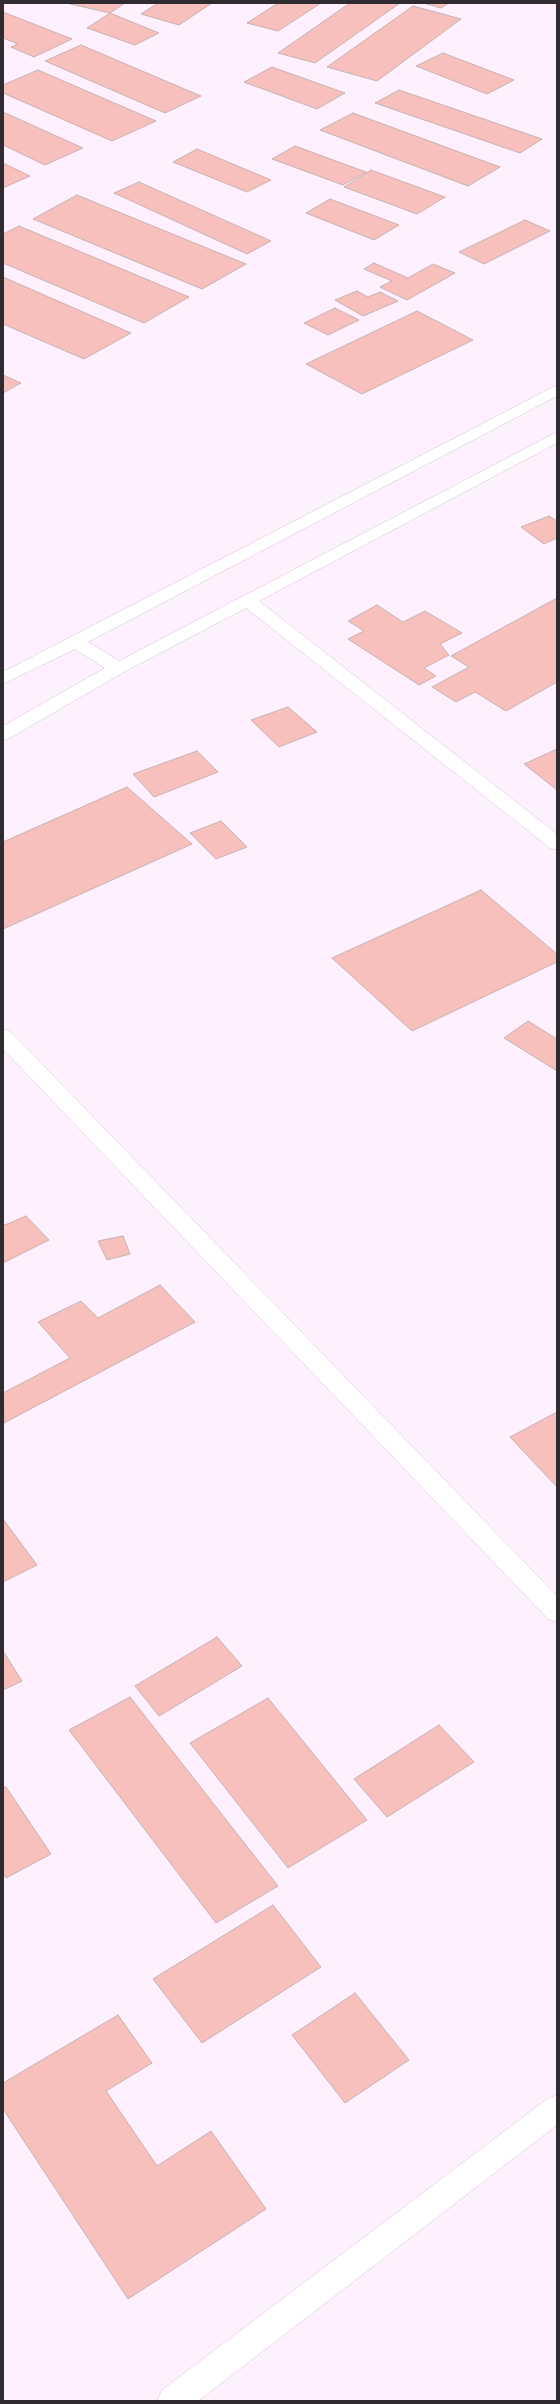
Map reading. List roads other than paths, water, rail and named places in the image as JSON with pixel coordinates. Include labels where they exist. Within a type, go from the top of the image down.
[{"type":"street","points":[[3,680],[202,573],[557,390]]},
{"type":"street","points":[[3,734],[118,668],[557,437]]},
{"type":"street","points":[[247,600],[557,844]]},
{"type":"street","points":[[76,642],[118,668]]},
{"type":"street","points":[[3,1036],[557,1612]]},
{"type":"street","points":[[173,2401],[557,2108]]}]
